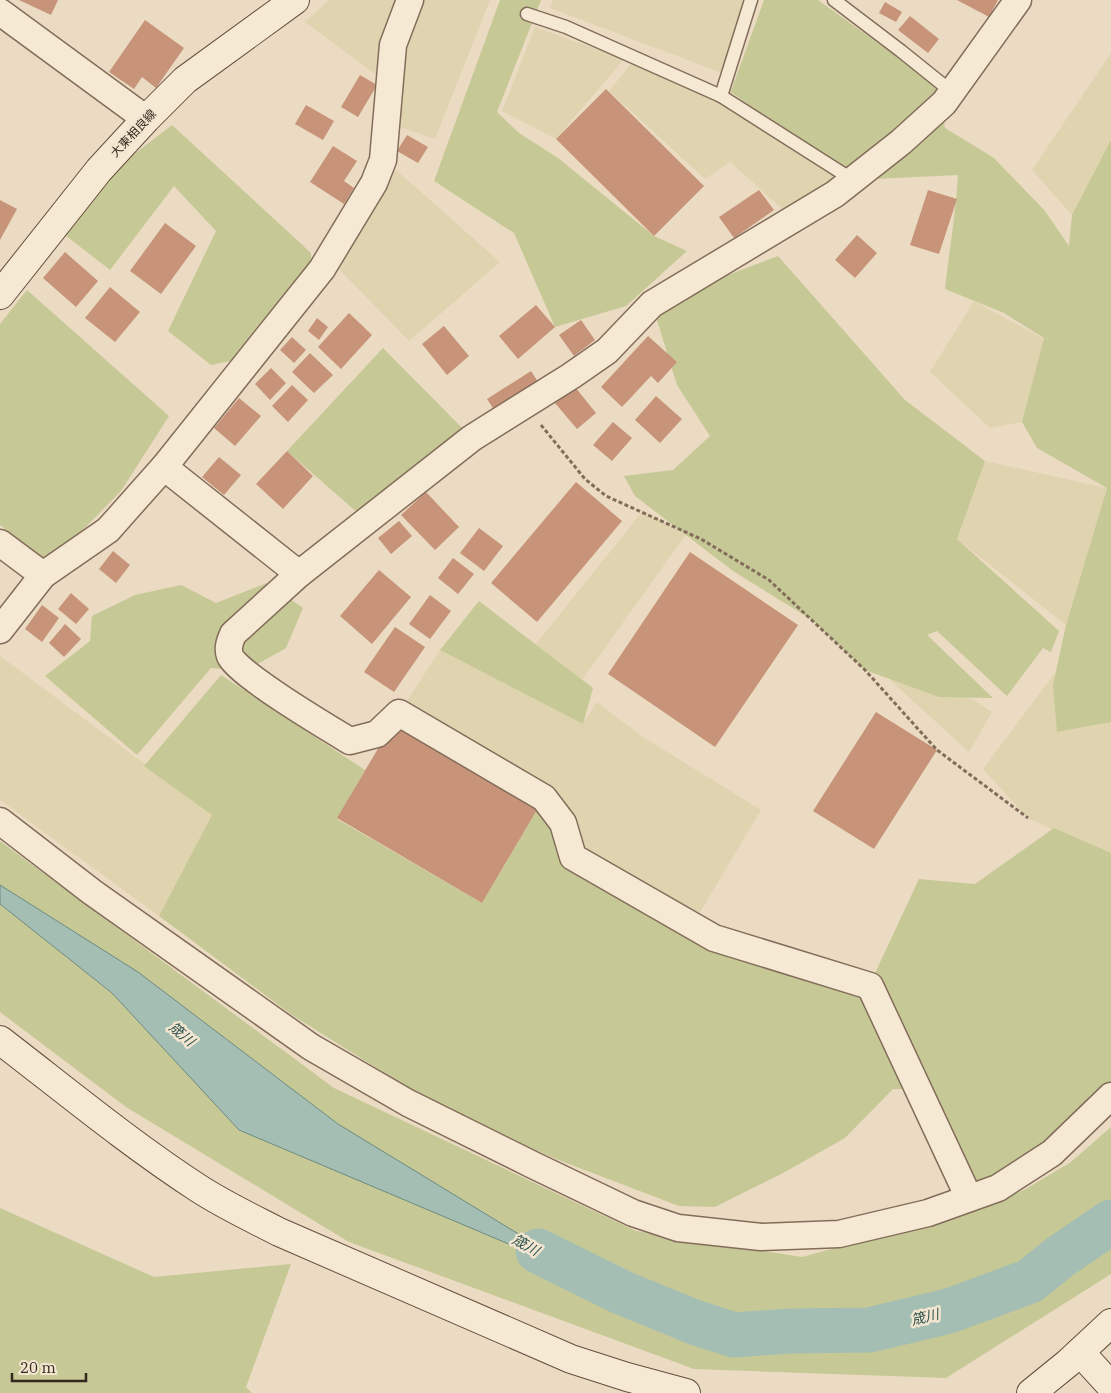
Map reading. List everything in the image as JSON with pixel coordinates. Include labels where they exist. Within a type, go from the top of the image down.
[{"type":"street","name":"大東相良線","points":[[0,295],[99,170],[185,80],[295,0]]},
{"type":"street","points":[[0,630],[43,576],[108,530],[164,467],[322,269],[374,184],[383,160],[393,45],[410,0]]},
{"type":"street","points":[[969,1198],[870,986],[714,938],[573,857],[563,823],[544,798],[399,713],[376,734],[350,742],[256,681],[230,658],[228,646],[233,634],[299,574],[472,438],[607,352],[652,304],[835,194],[901,142],[944,103],[1018,0]]},
{"type":"street","points":[[0,12],[146,119]]},
{"type":"street","points":[[164,467],[299,574]]},
{"type":"street","points":[[0,543],[43,576]]},
{"type":"street","points":[[0,821],[92,892],[311,1047],[408,1103],[633,1214],[678,1228],[762,1237],[839,1234],[928,1214],[998,1188],[1052,1153],[1111,1096]]},
{"type":"street","points":[[0,1040],[121,1133],[199,1189],[263,1224],[571,1359],[686,1393]]},
{"type":"street","points":[[1030,1393],[1080,1352],[1111,1323]]},
{"type":"street","points":[[1080,1352],[1111,1386]]},
{"type":"lane","points":[[722,96],[750,0]]},
{"type":"lane","points":[[834,0],[952,92]]},
{"type":"lane","points":[[527,14],[566,28],[722,96],[853,180]]},
{"type":"path","points":[[525,405],[584,480],[606,496],[701,539],[769,580],[865,670],[937,750],[1028,818]]},
{"type":"shaded area","points":[[329,0],[403,0],[378,76],[305,22]]},
{"type":"shaded area","points":[[422,0],[490,0],[435,139],[400,127],[399,71]]},
{"type":"shaded area","points":[[553,0],[759,0],[727,75],[550,8]]},
{"type":"shaded area","points":[[535,27],[624,59],[556,139],[502,111]]},
{"type":"shaded area","points":[[1111,53],[1111,159],[1072,215],[1032,170]]},
{"type":"shaded area","points":[[631,64],[723,100],[850,177],[790,216],[730,162],[705,179],[609,91]]},
{"type":"shaded area","points":[[396,170],[500,262],[409,341],[338,268]]},
{"type":"shaded area","points":[[974,301],[1044,339],[1022,422],[990,428],[930,372]]},
{"type":"shaded area","points":[[985,461],[1107,488],[1066,625],[957,539]]},
{"type":"shaded area","points":[[642,512],[687,533],[582,680],[536,644]]},
{"type":"shaded area","points":[[440,650],[583,724],[597,702],[643,737],[761,810],[692,926],[569,845],[544,798],[399,713]]},
{"type":"shaded area","points":[[0,656],[213,815],[159,916],[0,800]]},
{"type":"shaded area","points":[[919,665],[992,712],[969,752],[890,680]]},
{"type":"shaded area","points":[[1057,670],[1057,732],[1111,722],[1111,857],[1028,818],[983,769]]},
{"type":"green space","points":[[500,0],[541,0],[497,112],[519,133],[558,158],[654,236],[687,251],[626,306],[555,327],[514,233],[434,181]]},
{"type":"green space","points":[[764,0],[818,0],[939,87],[945,128],[994,158],[1045,211],[1069,246],[1072,215],[1111,140],[1111,722],[1057,732],[1053,685],[1066,625],[1107,488],[1037,448],[1022,422],[1044,338],[1004,313],[945,289],[958,175],[853,180],[732,93],[730,94]]},
{"type":"green space","points":[[172,125],[311,253],[311,266],[235,360],[211,365],[168,331],[216,231],[174,186],[110,270],[65,235],[124,162]]},
{"type":"green space","points":[[778,256],[905,400],[985,461],[957,539],[1059,631],[1051,652],[1043,648],[1007,696],[937,631],[927,635],[993,698],[939,697],[865,670],[812,620],[733,571],[635,496],[624,476],[673,470],[710,436],[677,385],[652,304]]},
{"type":"green space","points":[[27,290],[169,416],[121,491],[73,540],[45,560],[0,525],[0,324]]},
{"type":"green space","points":[[383,348],[472,438],[367,521],[287,451]]},
{"type":"green space","points":[[267,583],[303,608],[286,648],[245,671],[211,668],[137,755],[45,676],[90,641],[92,616],[135,595],[181,585],[216,603]]},
{"type":"green space","points":[[479,601],[593,688],[583,724],[440,650]]},
{"type":"green space","points":[[221,675],[365,770],[337,819],[482,903],[537,810],[573,857],[702,932],[869,986],[919,879],[975,884],[1054,828],[1111,853],[1111,1096],[1047,1156],[981,1181],[970,1180],[932,1089],[893,1089],[845,1138],[783,1173],[715,1207],[679,1206],[556,1159],[436,1105],[292,1015],[159,916],[212,815],[144,766]]},
{"type":"green space","points":[[0,841],[334,1088],[636,1231],[802,1257],[971,1211],[1024,1190],[1071,1162],[1111,1127],[1111,1274],[946,1378],[694,1369],[349,1242],[126,1107],[0,1012]]},
{"type":"green space","points":[[0,1208],[154,1277],[291,1264],[246,1387],[252,1393],[0,1393]]},
{"type":"water","points":[[0,885],[138,972],[338,1124],[594,1280],[239,1130],[112,993],[0,904]]},
{"type":"building","points":[[19,0],[58,0],[51,15]]},
{"type":"building","points":[[957,0],[998,0],[989,17]]},
{"type":"building","points":[[885,2],[902,12],[896,22],[879,13]]},
{"type":"building","points":[[910,16],[939,39],[928,53],[898,30]]},
{"type":"building","points":[[145,20],[184,48],[156,88],[142,77],[134,89],[109,72]]},
{"type":"building","points":[[360,75],[377,85],[358,117],[341,107]]},
{"type":"building","points":[[606,89],[704,186],[654,236],[556,139]]},
{"type":"building","points":[[306,105],[334,121],[323,140],[295,124]]},
{"type":"building","points":[[407,135],[428,147],[418,163],[397,151]]},
{"type":"building","points":[[333,146],[357,161],[344,181],[354,188],[344,204],[310,182]]},
{"type":"building","points":[[759,190],[774,210],[734,238],[719,217]]},
{"type":"building","points":[[928,190],[957,199],[939,254],[910,245]]},
{"type":"building","points":[[0,200],[17,209],[0,240]]},
{"type":"building","points":[[165,223],[196,246],[161,294],[130,271]]},
{"type":"building","points":[[857,235],[877,253],[855,278],[835,260]]},
{"type":"building","points":[[65,252],[98,281],[76,307],[43,278]]},
{"type":"building","points":[[110,287],[140,312],[115,342],[85,318]]},
{"type":"building","points":[[536,305],[555,327],[518,359],[499,336]]},
{"type":"building","points":[[349,313],[372,335],[341,369],[318,347]]},
{"type":"building","points":[[317,318],[328,327],[319,340],[308,331]]},
{"type":"building","points":[[581,320],[595,340],[574,356],[559,335]]},
{"type":"building","points":[[444,326],[469,356],[447,375],[422,344]]},
{"type":"building","points":[[648,336],[677,362],[658,383],[651,376],[622,407],[601,387]]},
{"type":"building","points":[[292,337],[306,350],[294,363],[280,350]]},
{"type":"building","points":[[310,353],[333,375],[314,393],[292,372]]},
{"type":"building","points":[[271,368],[286,383],[270,400],[255,384]]},
{"type":"building","points":[[531,371],[540,385],[496,413],[487,399]]},
{"type":"building","points":[[292,385],[308,400],[288,422],[272,406]]},
{"type":"building","points":[[575,387],[596,413],[577,429],[555,403]]},
{"type":"building","points":[[656,396],[682,419],[660,443],[635,420]]},
{"type":"building","points":[[239,398],[261,416],[235,446],[214,428]]},
{"type":"building","points":[[613,422],[632,438],[612,461],[593,445]]},
{"type":"building","points":[[287,451],[313,476],[283,509],[256,484]]},
{"type":"building","points":[[219,457],[241,475],[224,495],[202,477]]},
{"type":"building","points":[[576,482],[622,521],[537,622],[491,583]]},
{"type":"building","points":[[426,492],[459,527],[435,550],[401,515]]},
{"type":"building","points":[[399,521],[412,536],[391,554],[378,538]]},
{"type":"building","points":[[479,528],[503,546],[484,571],[460,553]]},
{"type":"building","points":[[113,551],[130,565],[116,583],[99,569]]},
{"type":"building","points":[[690,552],[798,625],[715,747],[608,674]]},
{"type":"building","points":[[453,558],[474,574],[458,594],[438,578]]},
{"type":"building","points":[[379,570],[411,597],[372,644],[340,616]]},
{"type":"building","points":[[71,593],[89,609],[76,624],[58,609]]},
{"type":"building","points":[[430,595],[451,611],[430,639],[409,624]]},
{"type":"building","points":[[42,605],[59,618],[42,642],[25,629]]},
{"type":"building","points":[[65,624],[81,639],[64,657],[49,643]]},
{"type":"building","points":[[395,627],[425,647],[394,692],[364,672]]},
{"type":"building","points":[[876,712],[937,750],[874,849],[813,811]]},
{"type":"building","points":[[399,713],[544,798],[482,903],[337,818]]},
{"type":"waterway","name":"筬川","points":[[538,1251],[623,1293],[694,1322],[734,1335],[791,1331],[869,1330],[949,1311],[1030,1281],[1061,1256],[1111,1222]]}]
